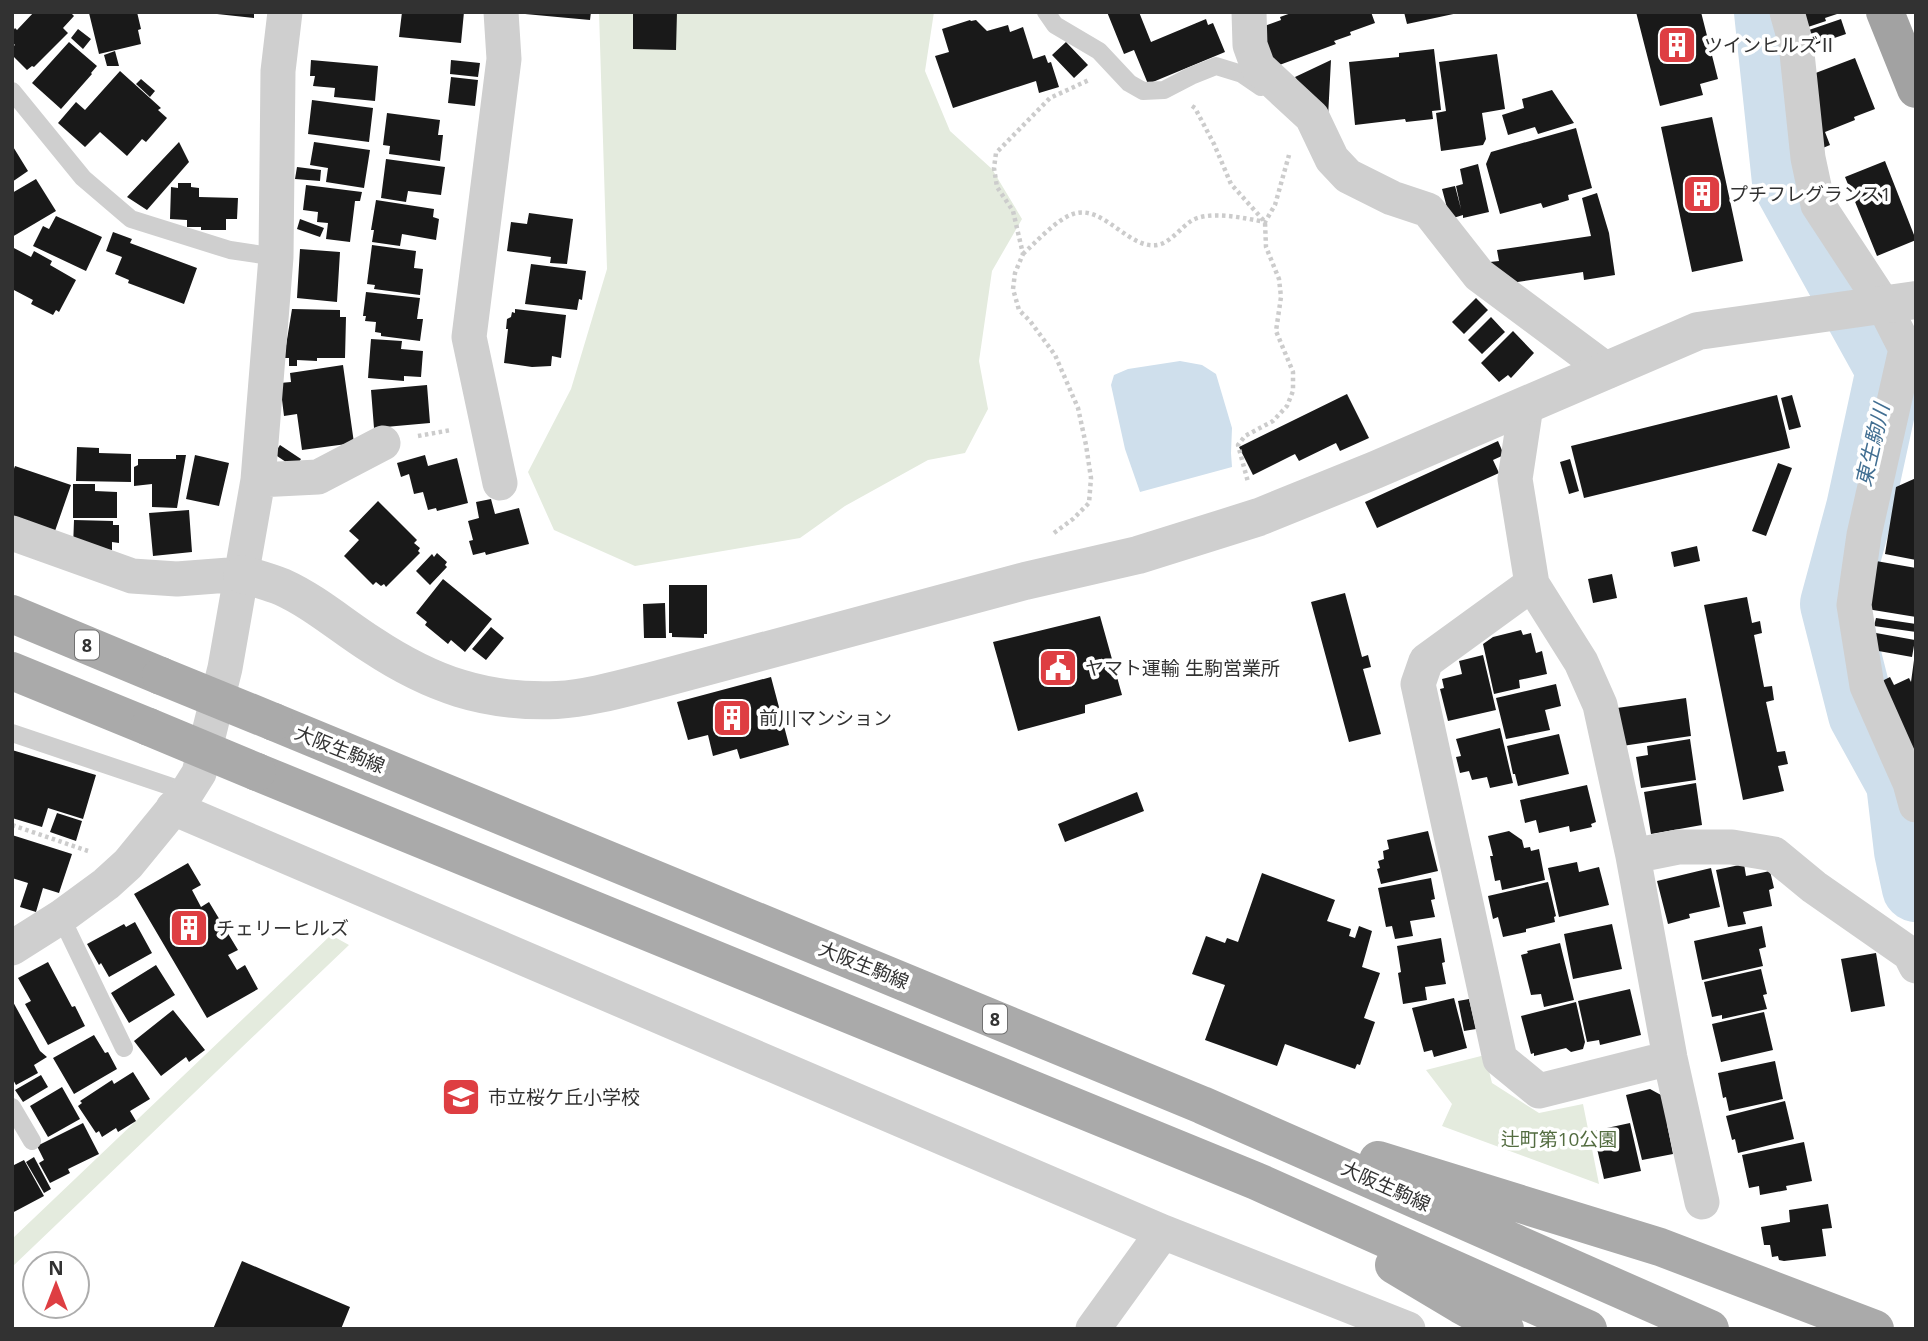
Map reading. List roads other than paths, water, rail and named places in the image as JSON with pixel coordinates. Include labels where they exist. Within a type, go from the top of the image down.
[{"type":"highway","points":[[1885,12],[1916,89]]},
{"type":"main road","name":"大阪生駒線","points":[[12,614],[1202,1105],[1710,1329]]},
{"type":"main road","points":[[12,671],[1256,1181],[1588,1329]]},
{"type":"main road","points":[[1202,1105],[1660,1247],[1875,1329]]},
{"type":"main road","points":[[1256,1181],[1505,1329]]},
{"type":"street","points":[[15,940],[61,917],[107,884],[128,864],[199,773],[225,668],[258,480],[276,257],[278,71],[285,12]]},
{"type":"street","points":[[500,483],[470,337],[504,59],[501,12]]},
{"type":"street","points":[[1249,12],[1250,45],[1258,67],[1309,115],[1332,159],[1348,176],[1392,198],[1428,210],[1479,275],[1608,371]]},
{"type":"street","points":[[1787,12],[1796,44],[1808,158],[1818,205],[1900,302],[1906,349],[1864,535],[1854,605],[1867,686],[1910,783],[1916,805]]},
{"type":"street","points":[[12,533],[132,576],[177,579],[242,574],[281,587],[316,606],[373,646],[419,673],[465,691],[506,699],[558,699],[595,695],[1025,581],[1138,555],[1259,517],[1698,331],[1900,302]]},
{"type":"street","points":[[1526,405],[1515,479],[1532,584],[1581,662],[1600,705],[1633,856],[1670,1058],[1702,1202]]},
{"type":"street","points":[[258,480],[318,477],[383,443]]},
{"type":"street","points":[[1532,584],[1426,660],[1418,684],[1500,1059],[1539,1091],[1670,1058]]},
{"type":"street","points":[[180,800],[1163,1232],[1408,1329]]},
{"type":"street","points":[[1633,856],[1678,847],[1731,847],[1774,854],[1814,887],[1910,954],[1916,966]]},
{"type":"street","points":[[1093,1329],[1163,1232]]},
{"type":"lane","points":[[1046,12],[1055,25],[1099,51],[1129,83],[1143,91],[1164,90],[1216,66],[1242,74],[1286,108],[1309,115]]},
{"type":"lane","points":[[12,91],[83,178],[131,219],[230,250],[276,257]]},
{"type":"lane","points":[[12,733],[180,800]]},
{"type":"lane","points":[[61,917],[124,1048]]},
{"type":"lane","points":[[12,1107],[32,1141]]},
{"type":"water","points":[[1180,361],[1202,365],[1216,374],[1232,428],[1232,467],[1140,492],[1125,449],[1111,385],[1114,375],[1128,369]]},
{"type":"waterway","name":"東生駒川","points":[[1768,12],[1786,182],[1890,370],[1860,508],[1834,604],[1862,714],[1900,783],[1908,851],[1916,888]]},
{"type":"place","name":"ツインヒルズⅡ","points":[[1677,45]]},
{"type":"place","name":"プチフレグランス1","points":[[1702,194]]},
{"type":"place","name":"ヤマト運輸 生駒営業所","points":[[1058,668]]},
{"type":"place","name":"前川マンション","points":[[732,718]]},
{"type":"place","name":"チェリーヒルズ","points":[[189,928]]},
{"type":"place","name":"市立桜ケ丘小学校","points":[[461,1097]]},
{"type":"park label","name":"辻町第10公園","points":[[1559,1139]]}]
